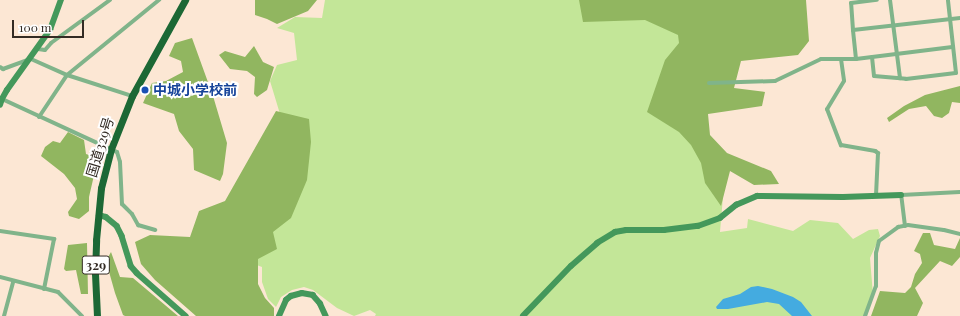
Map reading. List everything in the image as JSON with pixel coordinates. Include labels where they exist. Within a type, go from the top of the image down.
[{"type":"highway","name":"国道329号","points":[[97,316],[95,273],[101,188],[111,149],[132,96],[185,0]]},
{"type":"street","points":[[0,105],[1,98],[31,59],[50,30],[62,0]]},
{"type":"street","points":[[38,49],[45,50],[51,43],[110,0]]},
{"type":"street","points":[[39,117],[67,75],[159,0]]},
{"type":"street","points":[[856,59],[851,3],[877,0]]},
{"type":"street","points":[[890,0],[900,78]]},
{"type":"street","points":[[872,57],[874,76],[906,79],[956,72],[952,47],[948,0]]},
{"type":"street","points":[[853,30],[960,18]]},
{"type":"street","points":[[710,83],[775,81],[821,60],[856,59],[952,47]]},
{"type":"street","points":[[0,67],[3,69],[31,59],[67,75],[132,96]]},
{"type":"street","points":[[841,59],[844,81],[827,109],[841,145],[868,149],[878,153],[876,195]]},
{"type":"street","points":[[1,98],[117,152],[120,162],[122,204],[132,214],[138,225],[155,230]]},
{"type":"street","points":[[523,316],[571,266],[597,243],[615,232],[626,230],[664,230],[698,226],[720,218],[736,206],[757,196],[901,195],[960,192]]},
{"type":"street","points":[[901,195],[905,226]]},
{"type":"street","points":[[99,215],[106,217],[117,226],[132,266],[137,273],[186,316]]},
{"type":"street","points":[[865,316],[876,286],[876,254],[879,240],[898,227],[905,226],[944,230],[960,234]]},
{"type":"street","points":[[0,231],[54,239],[44,289]]},
{"type":"street","points":[[0,277],[13,282],[58,292],[82,316]]},
{"type":"street","points":[[4,316],[13,282]]},
{"type":"street","points":[[279,316],[286,300],[291,296],[302,292],[313,295],[320,303],[326,316]]},
{"type":"green space","points":[[255,0],[317,0],[308,11],[277,24],[255,15]]},
{"type":"green space","points":[[325,0],[635,0],[686,38],[675,56],[724,185],[720,232],[747,228],[748,219],[793,231],[810,220],[838,223],[853,239],[869,230],[878,229],[880,236],[870,258],[873,295],[867,316],[375,316],[376,314],[370,310],[354,316],[337,308],[313,290],[304,287],[292,290],[281,297],[276,307],[268,299],[262,282],[262,267],[246,261],[280,114],[270,81],[277,65],[297,60],[294,33],[277,28],[295,17],[322,18]]},
{"type":"green space","points":[[579,0],[806,0],[809,41],[798,55],[741,61],[734,88],[765,92],[762,106],[708,114],[710,135],[727,153],[771,171],[779,184],[754,185],[730,171],[721,206],[705,183],[701,163],[691,145],[679,132],[647,112],[665,60],[679,43],[678,35],[645,20],[583,22]]},
{"type":"green space","points":[[192,38],[213,96],[227,143],[223,174],[220,181],[194,170],[193,149],[179,131],[174,114],[143,103],[152,83],[166,81],[183,72],[181,61],[169,56],[175,43]]},
{"type":"green space","points":[[254,46],[263,62],[274,67],[267,90],[257,97],[254,94],[255,77],[247,71],[230,69],[219,55],[225,51],[245,57]]},
{"type":"green space","points":[[960,86],[960,103],[952,102],[949,113],[942,118],[934,116],[926,106],[909,109],[889,122],[887,118],[904,106],[925,95]]},
{"type":"green space","points":[[276,111],[309,119],[311,142],[307,180],[291,218],[273,232],[277,249],[258,259],[258,284],[265,298],[274,308],[274,316],[196,316],[155,280],[141,264],[135,242],[150,235],[190,237],[199,211],[225,201]]},
{"type":"green space","points":[[68,132],[84,140],[86,154],[98,158],[89,197],[89,211],[79,219],[69,216],[68,212],[77,199],[75,188],[64,174],[41,156],[45,147],[53,141],[60,143]]},
{"type":"green space","points":[[923,233],[930,233],[934,245],[955,249],[960,238],[960,257],[952,266],[940,261],[915,288],[923,303],[917,316],[871,316],[880,291],[905,293],[911,287],[915,274],[922,263],[920,254],[914,251]]},
{"type":"green space","points":[[87,243],[88,294],[81,294],[76,270],[66,271],[64,269],[68,245]]},
{"type":"green space","points":[[111,252],[120,277],[133,278],[178,316],[123,315],[106,261]]},
{"type":"water","points":[[758,286],[772,289],[793,297],[801,302],[812,316],[792,316],[779,304],[767,302],[728,309],[717,309],[716,307],[723,299],[740,294],[751,287]]},
{"type":"place","name":"中城小学校前","points":[[145,90]]}]
